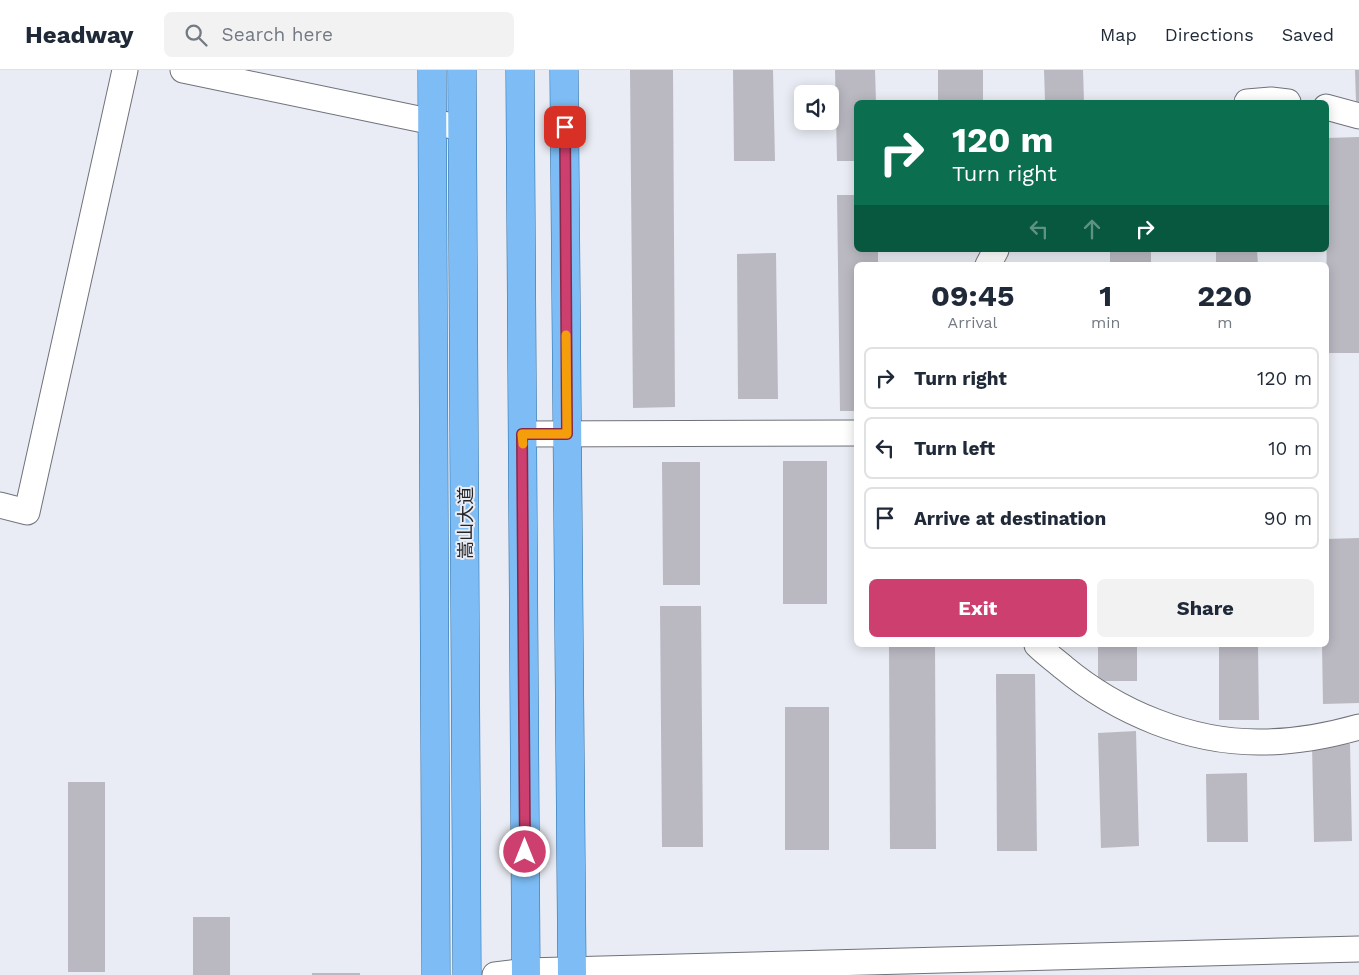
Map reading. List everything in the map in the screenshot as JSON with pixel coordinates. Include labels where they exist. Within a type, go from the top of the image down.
[{"type":"main road","points":[[432,70],[436,975]]},
{"type":"main road","name":"嵩山大道","points":[[462,70],[468,975]]},
{"type":"main road","points":[[520,70],[526,973]]},
{"type":"main road","points":[[564,70],[572,973]]},
{"type":"street","points":[[0,505],[27,512],[125,70]]},
{"type":"street","points":[[183,70],[462,128]]},
{"type":"street","points":[[1329,108],[1359,116]]},
{"type":"street","points":[[522,434],[854,433]]},
{"type":"street","points":[[1039,647],[1087,687],[1141,717],[1200,735],[1261,742],[1322,737],[1359,727]]},
{"type":"street","points":[[495,975],[1359,949]]},
{"type":"building","points":[[630,70],[673,70],[675,407],[633,408]]},
{"type":"building","points":[[733,70],[773,70],[775,161],[734,161]]},
{"type":"building","points":[[835,70],[875,70],[876,100],[854,100],[854,161],[837,161],[839,85],[835,85]]},
{"type":"building","points":[[938,70],[983,70],[983,100],[938,100]]},
{"type":"building","points":[[1044,70],[1083,70],[1084,100],[1045,100]]},
{"type":"building","points":[[1355,70],[1359,70],[1359,103],[1356,103]]},
{"type":"building","points":[[1359,137],[1359,353],[1329,353],[1329,262],[1327,262],[1327,252],[1329,252],[1329,138]]},
{"type":"building","points":[[837,195],[854,195],[854,252],[878,252],[878,262],[854,262],[854,411],[840,411]]},
{"type":"building","points":[[1110,252],[1151,252],[1151,262],[1110,262]]},
{"type":"building","points":[[1216,252],[1257,252],[1258,262],[1216,262]]},
{"type":"building","points":[[776,253],[778,399],[738,399],[737,254]]},
{"type":"building","points":[[783,461],[827,461],[827,604],[783,604]]},
{"type":"building","points":[[662,462],[700,462],[700,585],[663,585]]},
{"type":"building","points":[[1359,538],[1359,703],[1323,704],[1322,647],[1329,647],[1329,539]]},
{"type":"building","points":[[660,606],[701,606],[703,847],[662,847]]},
{"type":"building","points":[[889,647],[935,647],[936,849],[890,849]]},
{"type":"building","points":[[1098,647],[1137,647],[1137,681],[1098,681]]},
{"type":"building","points":[[1219,647],[1258,647],[1259,720],[1219,720]]},
{"type":"building","points":[[996,674],[1035,674],[1037,851],[997,851]]},
{"type":"building","points":[[785,707],[829,707],[829,850],[785,850]]},
{"type":"building","points":[[1136,731],[1139,846],[1101,848],[1098,733]]},
{"type":"building","points":[[1350,744],[1352,841],[1314,842],[1312,745]]},
{"type":"building","points":[[1247,773],[1248,842],[1207,842],[1206,774]]},
{"type":"building","points":[[68,782],[105,782],[105,972],[68,972]]},
{"type":"building","points":[[193,917],[230,917],[230,975],[193,975]]},
{"type":"building","points":[[312,973],[360,973],[360,975],[312,975]]},
{"type":"slow traffic","points":[[523,444],[522,434],[567,434],[566,335]]},
{"type":"route","points":[[525,852],[522,434],[567,434],[565,127]]}]
